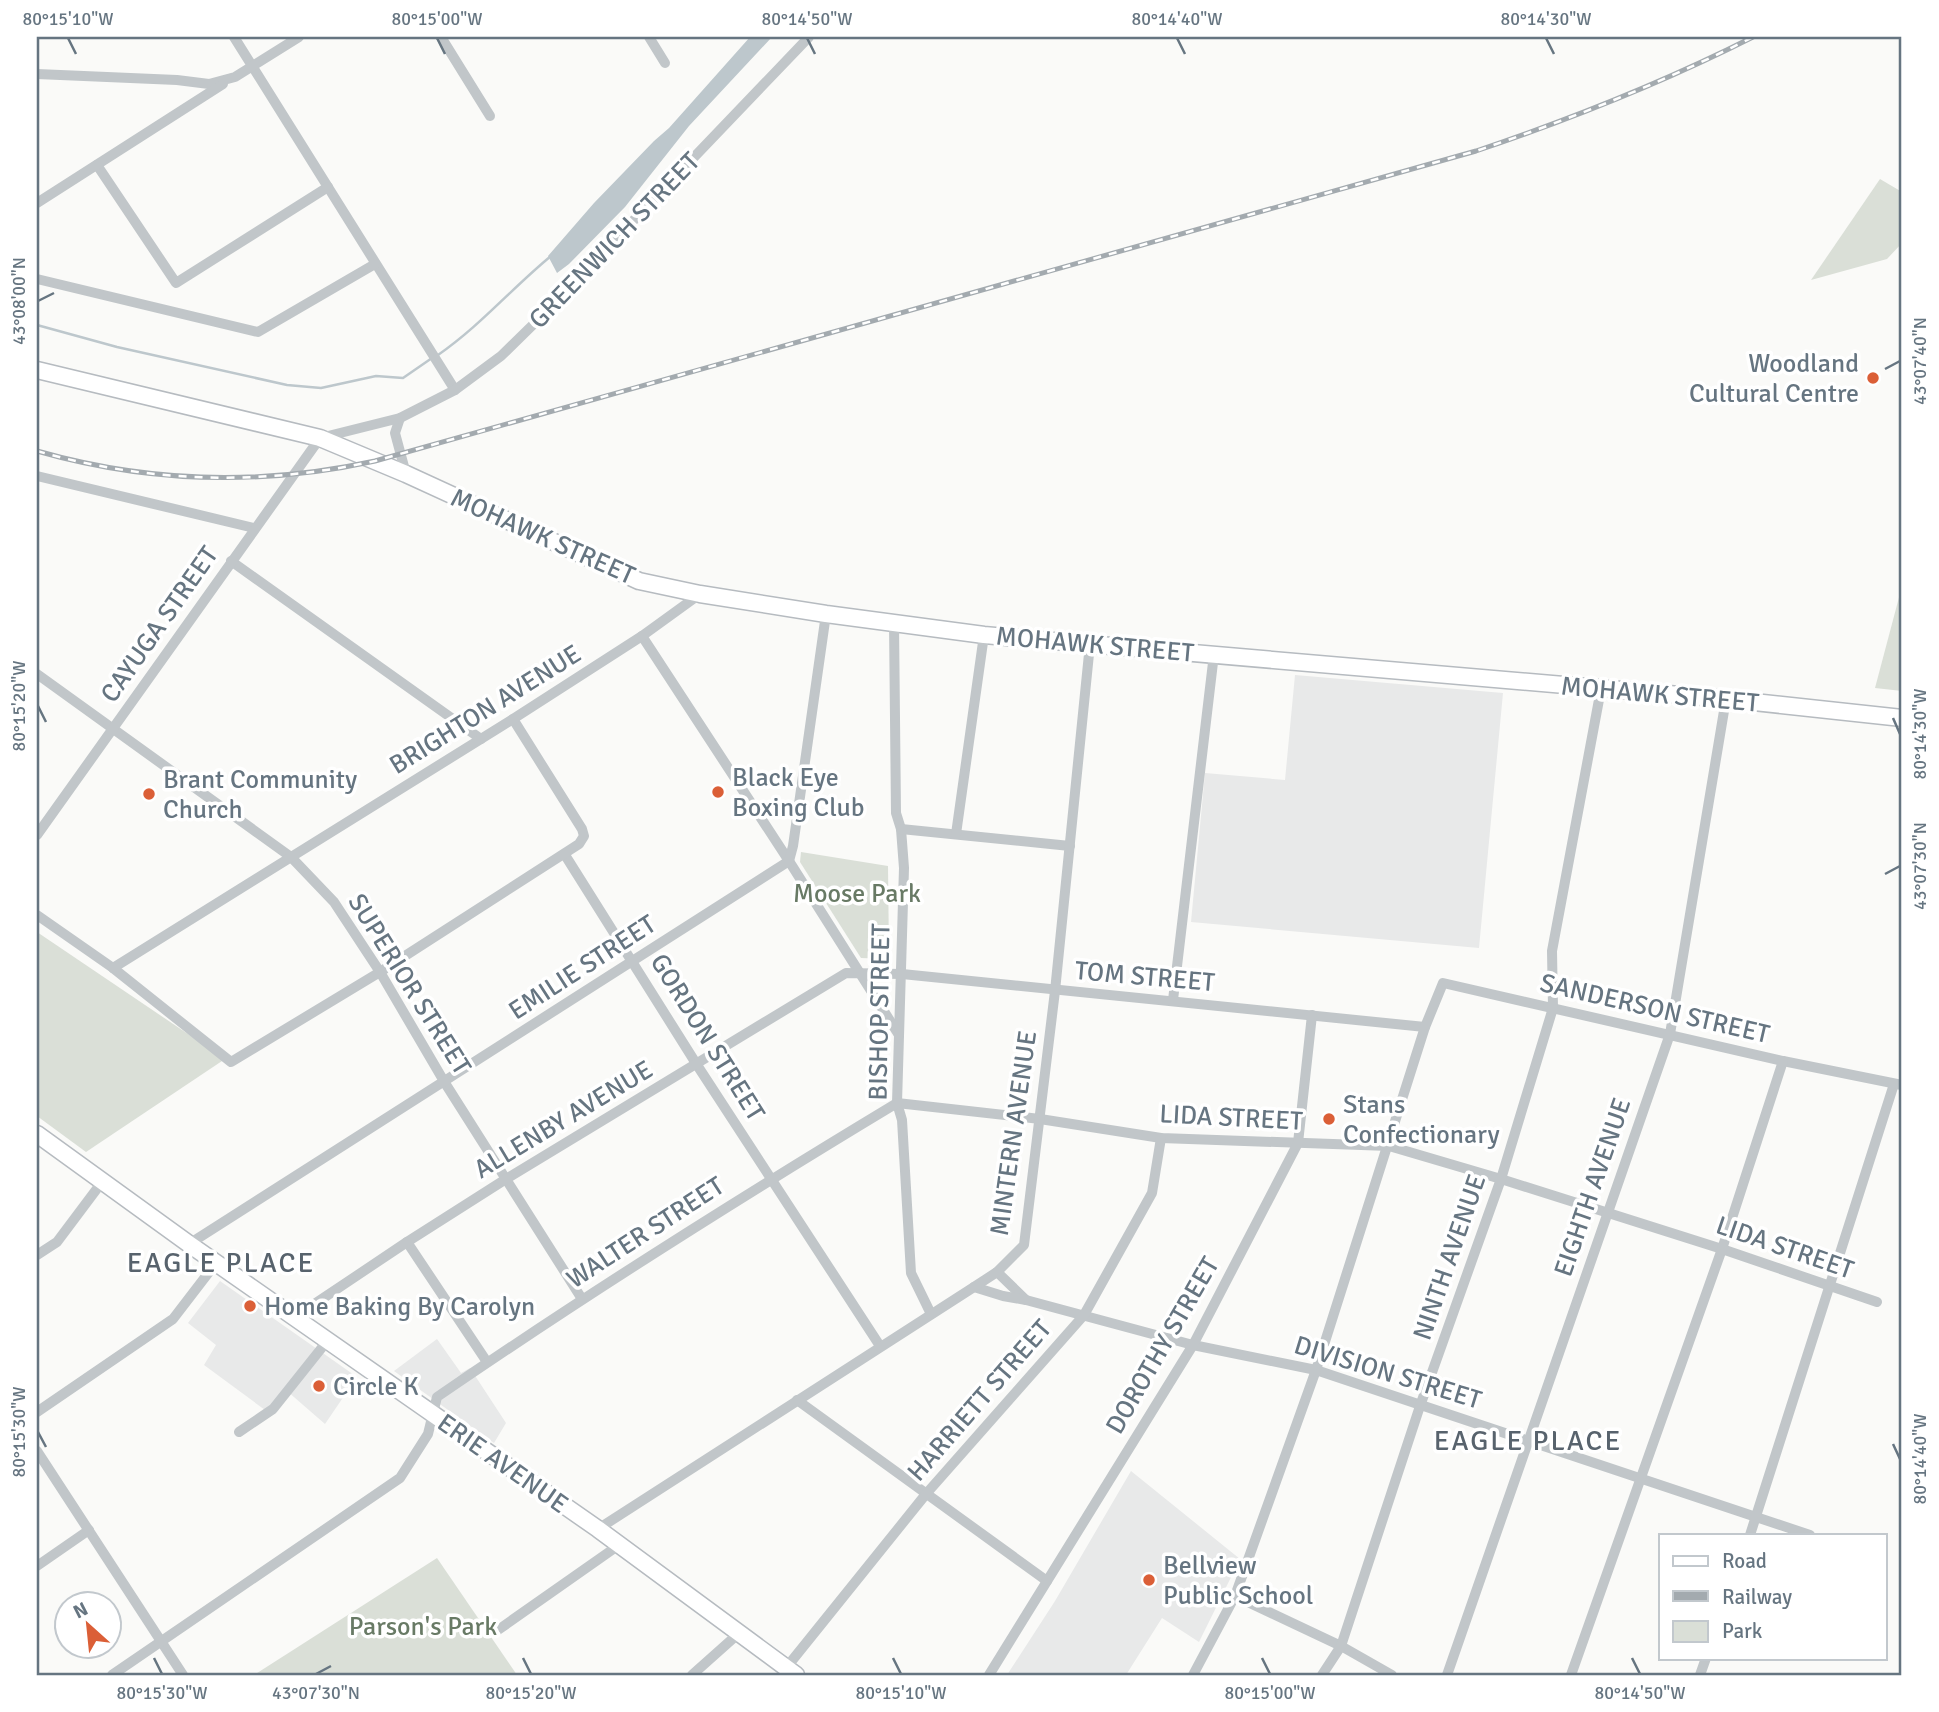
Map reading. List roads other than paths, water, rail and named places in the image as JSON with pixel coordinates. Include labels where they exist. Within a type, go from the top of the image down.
[{"type":"street","points":[[234,37],[452,386]]},
{"type":"street","points":[[37,202],[299,37]]},
{"type":"street","points":[[441,37],[490,116]]},
{"type":"street","points":[[649,37],[665,63]]},
{"type":"street","name":"GREENWICH STREET","points":[[37,370],[320,438],[400,418],[501,356],[809,37]]},
{"type":"street","points":[[37,74],[177,80],[209,84],[234,77]]},
{"type":"street","points":[[97,165],[176,283],[328,187]]},
{"type":"street","points":[[37,279],[258,332],[375,264]]},
{"type":"street","points":[[400,418],[395,433],[405,474]]},
{"type":"street","name":"MOHAWK STREET","points":[[320,438],[639,581],[700,594],[984,635],[1726,699],[1902,718]]},
{"type":"street","name":"CAYUGA STREET","points":[[37,835],[320,438]]},
{"type":"street","points":[[37,476],[254,528]]},
{"type":"street","points":[[231,561],[481,739]]},
{"type":"street","name":"BRIGHTON AVENUE","points":[[113,968],[513,719],[642,636],[700,594]]},
{"type":"street","points":[[789,861],[826,614]]},
{"type":"street","name":"BISHOP STREET","points":[[894,623],[896,813],[901,829],[904,867],[897,1103],[902,1120],[911,1273],[931,1314]]},
{"type":"street","points":[[957,834],[984,635]]},
{"type":"street","points":[[642,636],[899,1035]]},
{"type":"street","name":"MINTERN AVENUE","points":[[598,1529],[997,1272],[1024,1245],[1055,991],[1090,643]]},
{"type":"street","points":[[1173,1000],[1213,654]]},
{"type":"street","name":"SUPERIOR STREET","points":[[37,674],[291,857],[334,902],[582,1299]]},
{"type":"street","name":"NINTH AVENUE","points":[[1322,1675],[1340,1646],[1420,1406],[1501,1178],[1553,1008],[1552,951],[1601,689]]},
{"type":"street","name":"EIGHTH AVENUE","points":[[1447,1675],[1670,1034],[1726,699]]},
{"type":"street","points":[[37,915],[113,968],[231,1062],[565,855],[582,840],[582,828],[513,719]]},
{"type":"street","points":[[901,829],[1070,846]]},
{"type":"street","name":"GORDON STREET","points":[[565,855],[697,1065],[880,1346]]},
{"type":"street","name":"EMILIE STREET","points":[[189,1244],[789,861]]},
{"type":"street","name":"TOM STREET","points":[[860,972],[1173,1000],[1425,1027]]},
{"type":"street","name":"ALLENBY AVENUE","points":[[295,1317],[407,1241],[506,1179],[846,973],[860,972]]},
{"type":"street","name":"SANDERSON STREET","points":[[1425,1027],[1443,983],[1898,1085]]},
{"type":"street","name":"DOROTHY STREET","points":[[989,1675],[1193,1345],[1298,1143],[1312,1015]]},
{"type":"street","points":[[1193,1675],[1235,1596],[1316,1370],[1425,1027]]},
{"type":"street","points":[[1571,1675],[1722,1249],[1783,1061]]},
{"type":"street","points":[[1749,1534],[1829,1285],[1898,1085]]},
{"type":"street","name":"LIDA STREET","points":[[897,1103],[1040,1119],[1161,1138],[1389,1146],[1501,1178],[1877,1302]]},
{"type":"street","name":"WALTER STREET","points":[[112,1675],[400,1478],[428,1434],[437,1397],[582,1299],[897,1103]]},
{"type":"street","name":"ERIE AVENUE","points":[[37,1134],[189,1244],[598,1529],[791,1672]]},
{"type":"street","name":"HARRIETT STREET","points":[[791,1672],[926,1494],[1083,1315],[1152,1193],[1161,1138]]},
{"type":"street","points":[[37,1255],[57,1242],[102,1182]]},
{"type":"street","points":[[407,1241],[487,1362]]},
{"type":"street","points":[[37,1412],[173,1319],[216,1263]]},
{"type":"street","name":"DIVISION STREET","points":[[997,1272],[1026,1300]]},
{"type":"street","name":"DIVISION STREET","points":[[974,1287],[1193,1345],[1316,1370],[1807,1534]]},
{"type":"street","points":[[239,1432],[273,1409],[328,1340]]},
{"type":"street","points":[[797,1400],[1047,1581]]},
{"type":"street","points":[[37,1451],[183,1675]]},
{"type":"street","points":[[37,1566],[89,1530]]},
{"type":"street","points":[[498,1630],[619,1545]]},
{"type":"street","points":[[1235,1596],[1340,1646],[1392,1675]]},
{"type":"street","points":[[692,1675],[738,1634]]},
{"type":"waterway","points":[[438,355],[468,332],[551,256]]},
{"type":"waterway","points":[[37,325],[117,347],[287,385],[321,388],[376,376],[403,378],[432,358]]},
{"type":"railway","points":[[37,451],[121,470],[205,477],[290,474],[375,461],[1476,151],[1617,99],[1753,37]]},
{"type":"place","name":"Woodland Cultural Centre","points":[[1873,378]]},
{"type":"place","name":"Black Eye Boxing Club","points":[[718,792]]},
{"type":"place","name":"Brant Community Church","points":[[149,794]]},
{"type":"place","name":"Stans Confectionary","points":[[1329,1119]]},
{"type":"place","name":"Home Baking By Carolyn","points":[[250,1306]]},
{"type":"place","name":"Circle K","points":[[319,1386]]},
{"type":"place","name":"Bellview Public School","points":[[1149,1580]]},
{"type":"district","name":"EAGLE PLACE","points":[[221,1262]]},
{"type":"district","name":"EAGLE PLACE","points":[[1528,1440]]},
{"type":"park label","name":"Moose Park","points":[[857,893]]},
{"type":"park label","name":"Parson's Park","points":[[423,1626]]}]
